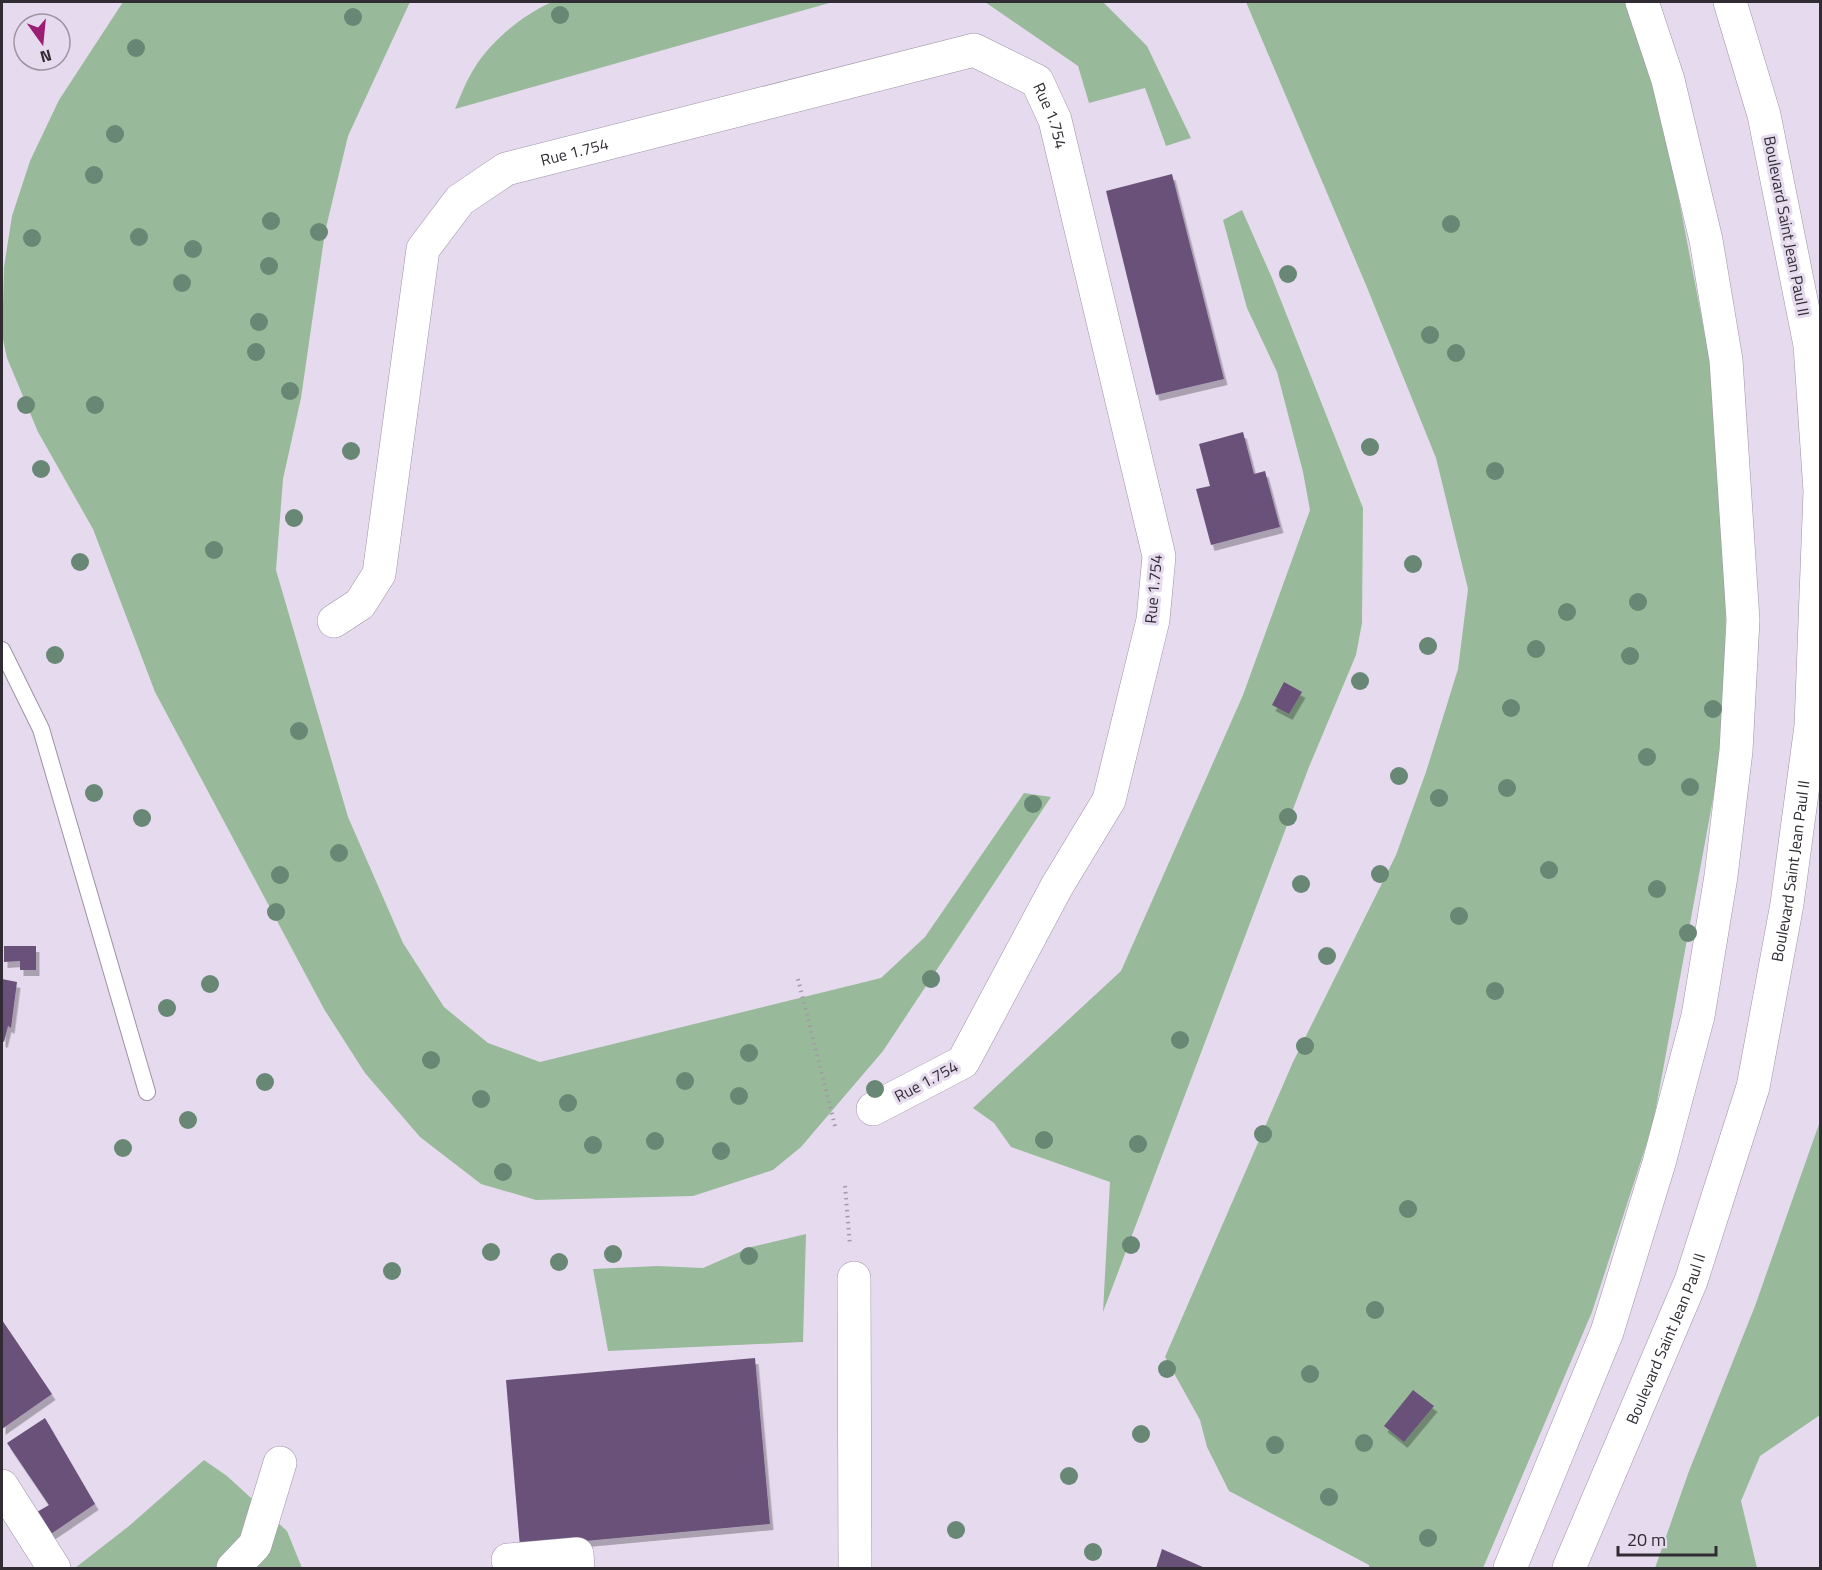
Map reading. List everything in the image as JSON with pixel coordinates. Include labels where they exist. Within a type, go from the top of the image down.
[{"type":"main road","points":[[1510,1569],[1607,1332],[1659,1163],[1698,1016],[1721,876],[1736,751],[1743,620],[1726,360],[1706,240],[1668,80],[1642,2]]},
{"type":"main road","name":"Boulevard Saint Jean Paul II","points":[[1569,1569],[1691,1281],[1753,1087],[1787,904],[1811,726],[1820,491],[1810,345],[1764,115],[1730,2]]},
{"type":"main road","name":"Rue 1.754","points":[[334,621],[360,604],[379,574],[423,249],[460,200],[506,169],[974,50],[1037,81],[1055,120],[1159,556],[1153,620],[1109,800],[1057,886],[963,1062],[873,1109]]},
{"type":"main road","points":[[854,1278],[855,1569]]},
{"type":"main road","points":[[233,1569],[255,1545],[280,1463]]},
{"type":"main road","points":[[2,1486],[54,1569]]},
{"type":"main road","points":[[507,1560],[577,1554],[578,1569]]},
{"type":"lane","points":[[2,650],[40,729],[147,1092]]},
{"type":"path","points":[[798,979],[836,1130]]},
{"type":"path","points":[[845,1186],[854,1278]]},
{"type":"green space","points":[[123,2],[410,2],[348,136],[325,232],[301,398],[283,479],[276,570],[348,817],[403,943],[444,1007],[488,1043],[540,1062],[881,978],[925,937],[1024,793],[1051,797],[883,1051],[801,1147],[773,1170],[693,1196],[536,1200],[481,1184],[420,1137],[365,1073],[324,1009],[155,692],[93,529],[38,432],[7,358],[2,335],[4,267],[12,216],[30,161],[59,100]]},
{"type":"green space","points":[[552,2],[833,2],[455,109],[472,72],[490,47],[520,21]]},
{"type":"green space","points":[[985,2],[1103,2],[1147,46],[1191,138],[1166,146],[1145,88],[1089,103],[1078,66]]},
{"type":"green space","points":[[1246,2],[1626,2],[1661,106],[1714,382],[1726,593],[1725,734],[1653,1124],[1592,1312],[1483,1568],[1369,1568],[1369,1565],[1229,1491],[1207,1447],[1200,1420],[1165,1357],[1293,1062],[1396,855],[1426,772],[1458,669],[1468,589],[1436,458],[1366,285]]},
{"type":"green space","points":[[1242,210],[1272,278],[1363,508],[1362,623],[1356,655],[1309,767],[1103,1312],[1110,1182],[1011,1147],[994,1123],[973,1108],[1121,971],[1243,695],[1310,510],[1303,472],[1277,372],[1247,308],[1223,220]]},
{"type":"green space","points":[[1820,1112],[1820,1415],[1760,1456],[1741,1501],[1757,1568],[1655,1568],[1689,1471],[1755,1306],[1819,1124]]},
{"type":"green space","points":[[806,1234],[803,1342],[608,1351],[593,1269],[657,1266],[703,1268],[751,1247]]},
{"type":"green space","points":[[204,1460],[227,1476],[287,1531],[302,1568],[75,1568],[129,1526]]},
{"type":"building","points":[[1172,174],[1224,379],[1156,395],[1106,191]]},
{"type":"building","points":[[1243,432],[1254,474],[1265,471],[1280,527],[1211,545],[1196,489],[1210,486],[1199,444]]},
{"type":"building","points":[[1284,682],[1302,692],[1289,714],[1272,705]]},
{"type":"building","points":[[4,946],[36,946],[36,970],[20,970],[20,961],[4,962]]},
{"type":"building","points":[[2,979],[17,982],[11,1028],[8,1026],[4,1042],[2,1041]]},
{"type":"building","points":[[2,1320],[52,1394],[2,1429]]},
{"type":"building","points":[[755,1358],[770,1524],[520,1547],[506,1380]]},
{"type":"building","points":[[1413,1390],[1434,1406],[1404,1442],[1384,1426]]},
{"type":"building","points":[[45,1418],[95,1504],[51,1534],[37,1512],[49,1505],[7,1443]]},
{"type":"building","points":[[1162,1549],[1205,1568],[1156,1568]]}]
